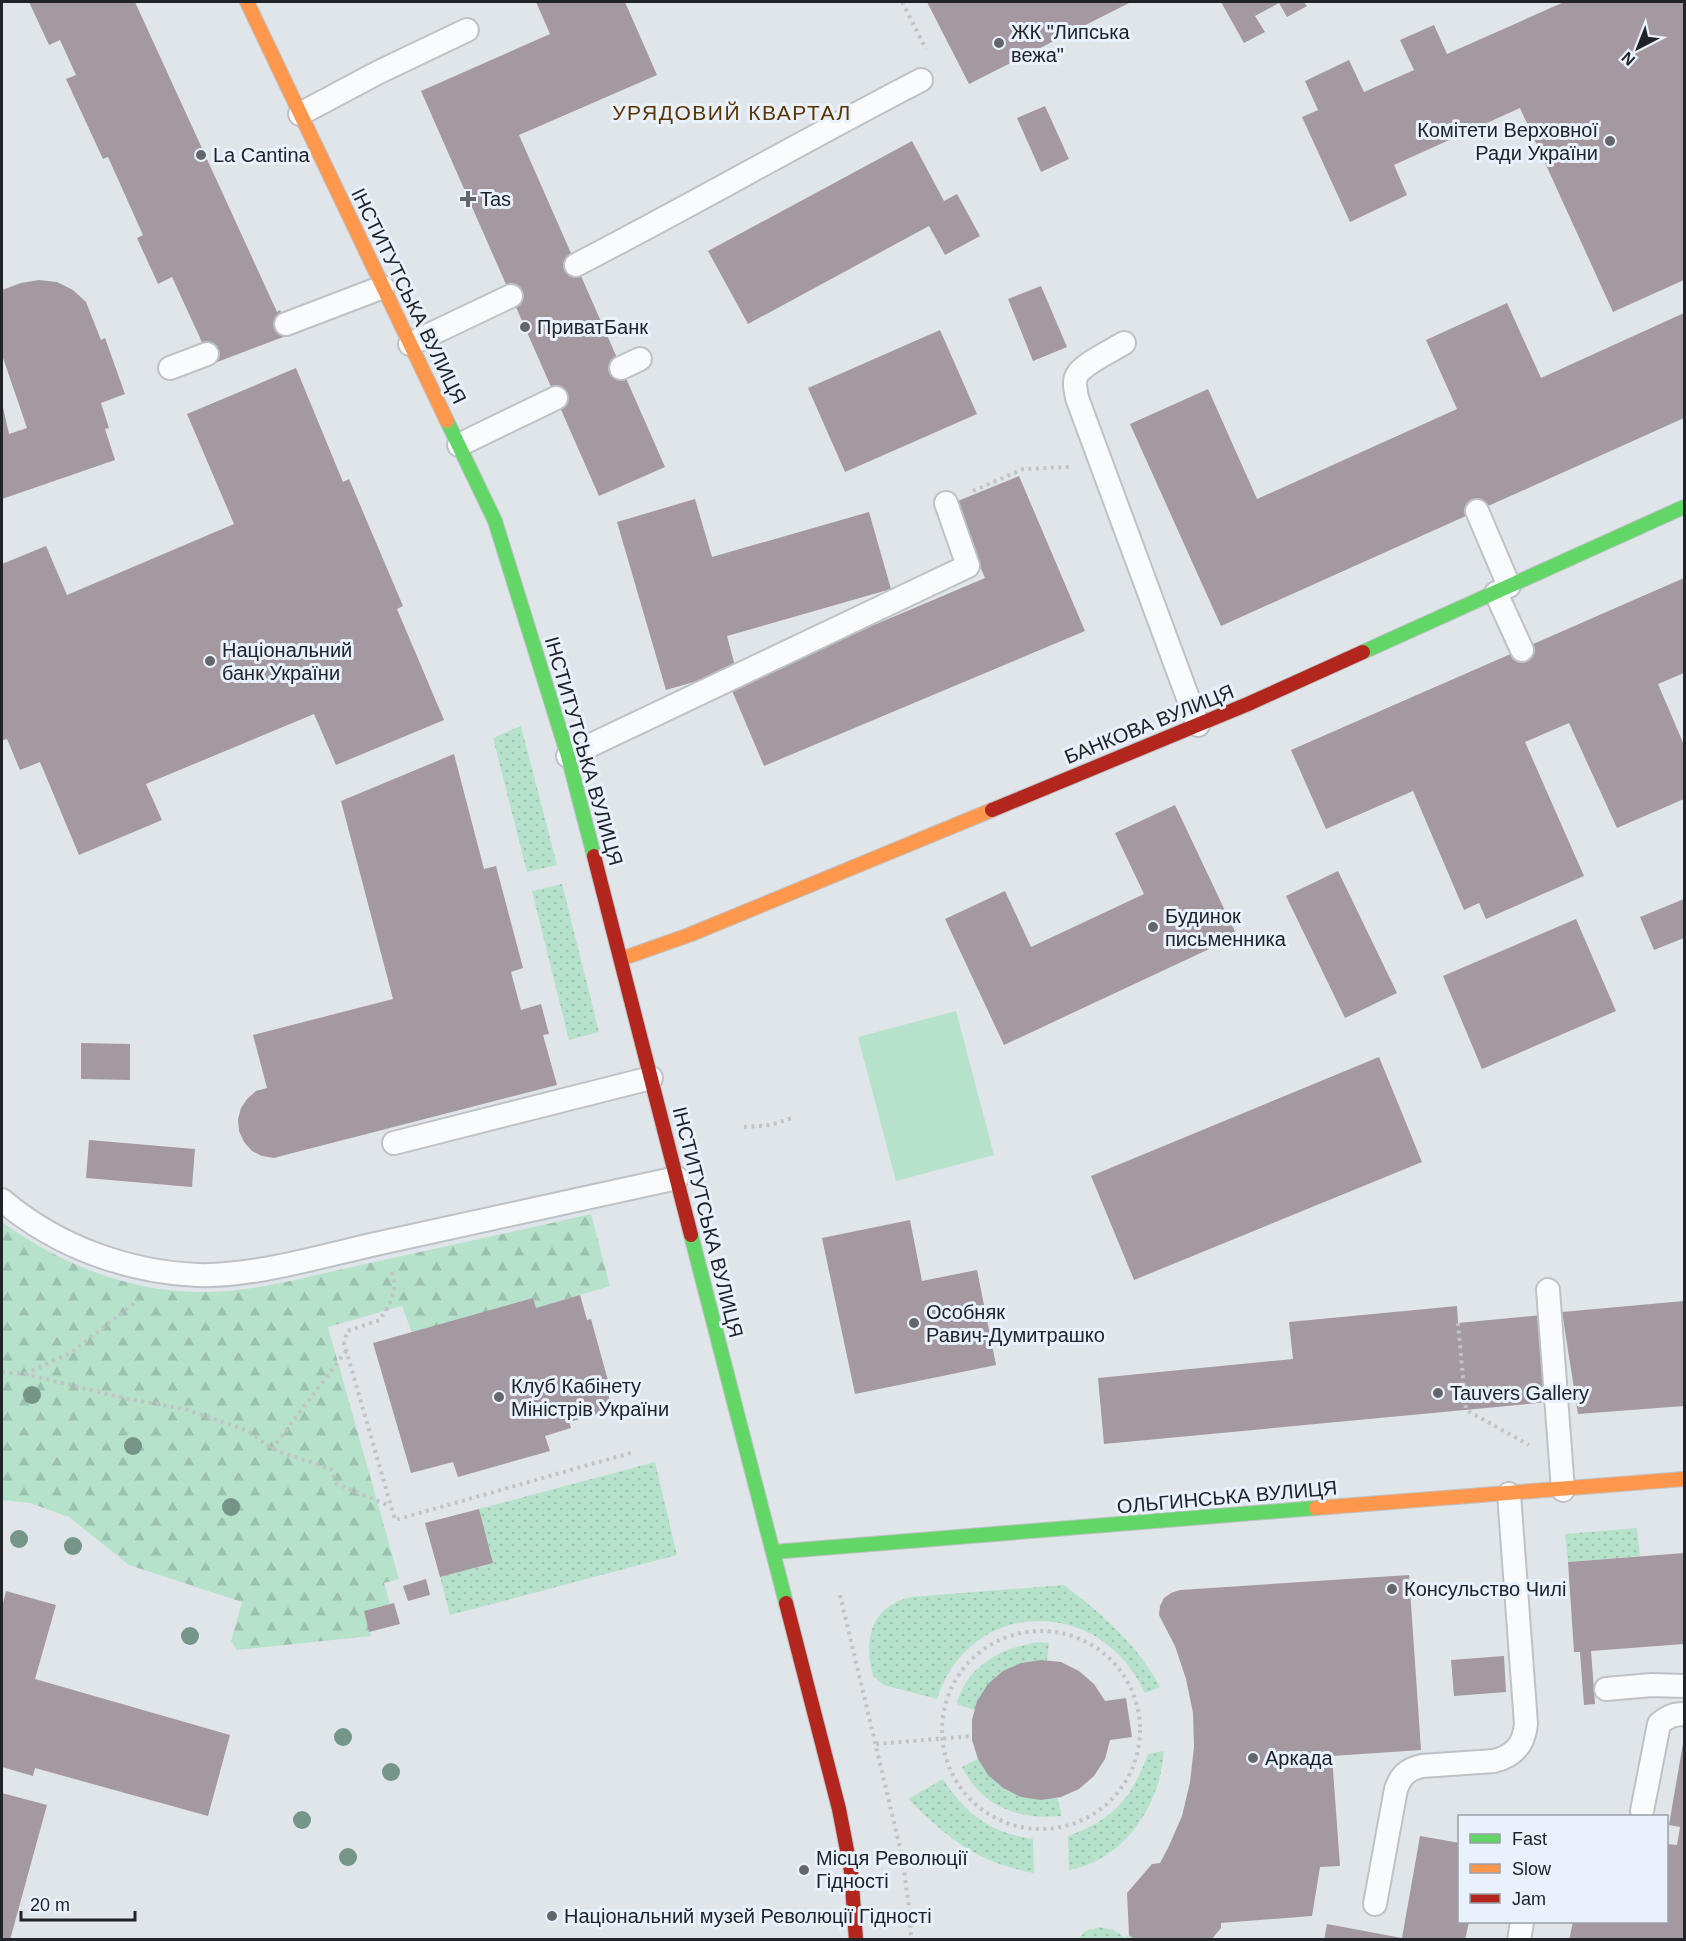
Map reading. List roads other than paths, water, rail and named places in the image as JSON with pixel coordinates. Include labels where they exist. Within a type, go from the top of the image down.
[{"type":"street","name":"ІНСТИТУТСЬКА ВУЛИЦЯ","points":[[247,2],[495,521],[568,756],[773,1552],[846,1840],[855,1902],[856,1940]]},
{"type":"street","name":"БАНКОВА ВУЛИЦЯ","points":[[621,959],[700,930],[1198,725],[1684,507]]},
{"type":"street","name":"ОЛЬГИНСЬКА ВУЛИЦЯ","points":[[773,1552],[1684,1479]]},
{"type":"lane","points":[[300,114],[379,72],[467,30]]},
{"type":"lane","points":[[576,264],[921,80]]},
{"type":"lane","points":[[286,324],[383,287]]},
{"type":"lane","points":[[410,344],[511,296]]},
{"type":"lane","points":[[1125,343],[1083,368],[1076,376],[1077,398],[1198,725]]},
{"type":"lane","points":[[170,368],[207,354]]},
{"type":"lane","points":[[459,445],[555,398]]},
{"type":"lane","points":[[568,756],[968,566],[946,503]]},
{"type":"lane","points":[[1477,511],[1522,650]]},
{"type":"lane","points":[[394,1143],[651,1078]]},
{"type":"lane","points":[[2,1200],[32,1223],[76,1247],[128,1264],[161,1271],[199,1275],[233,1273],[294,1262],[677,1178]]},
{"type":"lane","points":[[1548,1290],[1563,1490]]},
{"type":"lane","points":[[1375,1904],[1396,1789],[1405,1773],[1422,1766],[1494,1761],[1504,1758],[1514,1753],[1525,1735],[1509,1494]]},
{"type":"lane","points":[[1606,1689],[1652,1685],[1684,1686]]},
{"type":"lane","points":[[1642,1811],[1659,1725],[1674,1714],[1684,1714]]},
{"type":"lane","points":[[1519,1940],[1522,1923]]},
{"type":"place","name":"ЖК \"Липська вежа\"","points":[[999,43]]},
{"type":"place","name":"Комітети Верховної Ради України","points":[[1610,141]]},
{"type":"place","name":"La Cantina","points":[[201,155]]},
{"type":"place","name":"Tas","points":[[468,199]]},
{"type":"place","name":"ПриватБанк","points":[[525,327]]},
{"type":"place","name":"Національний банк України","points":[[210,661]]},
{"type":"place","name":"Будинок письменника","points":[[1153,927]]},
{"type":"place","name":"Особняк Равич-Думитрашко","points":[[914,1323]]},
{"type":"place","name":"Tauvers Gallery","points":[[1438,1393]]},
{"type":"place","name":"Клуб Кабінету Міністрів України","points":[[499,1397]]},
{"type":"place","name":"Консульство Чилі","points":[[1392,1589]]},
{"type":"place","name":"Аркада","points":[[1253,1758]]},
{"type":"place","name":"Місця Революції Гідності","points":[[804,1870]]},
{"type":"place","name":"Національний музей Революції Гідності","points":[[552,1916]]},
{"type":"district","name":"УРЯДОВИЙ КВАРТАЛ","points":[[732,112]]}]
